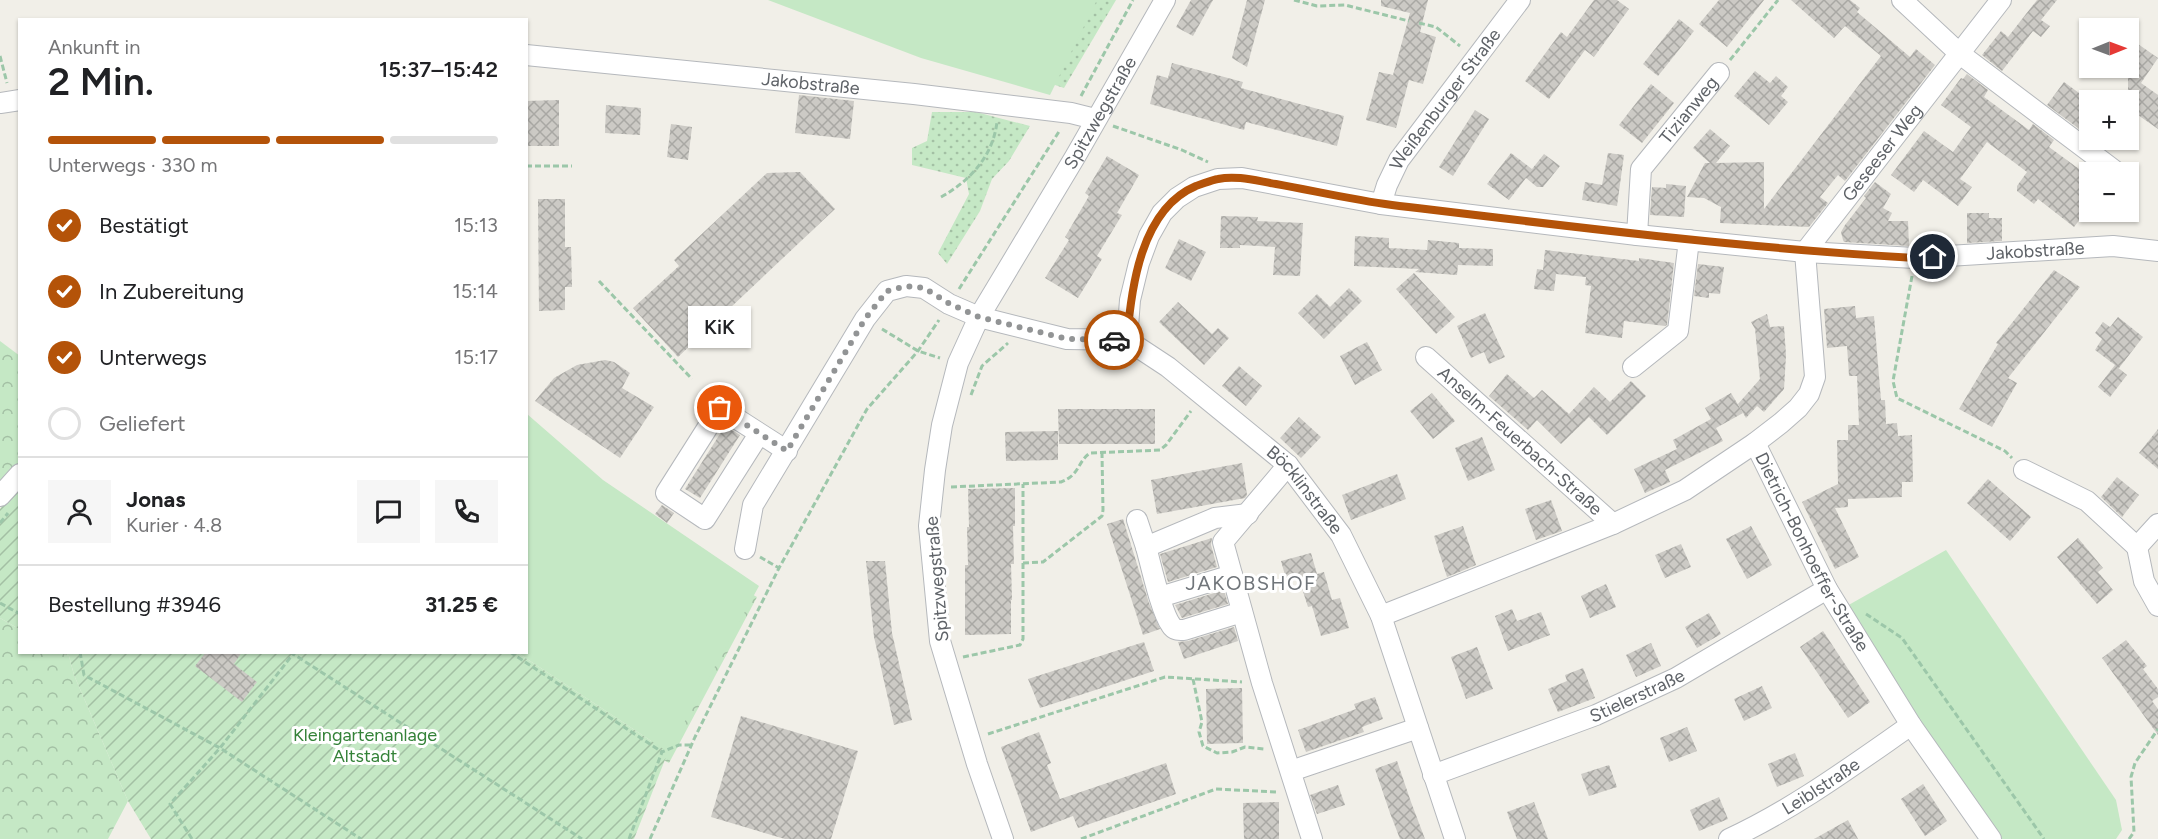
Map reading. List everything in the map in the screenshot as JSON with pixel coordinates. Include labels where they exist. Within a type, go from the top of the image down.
[{"type":"street","name":"Spitzwegstraße","points":[[1004,839],[976,764],[940,641],[929,526],[934,470],[942,425],[958,363],[979,317],[1075,157],[1104,123],[1165,0]]},
{"type":"street","name":"Weißenburger Straße","points":[[1381,204],[1399,160],[1520,0]]},
{"type":"street","points":[[1902,0],[1960,54],[2103,162]]},
{"type":"street","name":"Geseeser Weg","points":[[1805,252],[2001,0]]},
{"type":"street","name":"Jakobstraße","points":[[528,55],[999,104],[1071,113],[1104,123]]},
{"type":"street","name":"Tizianweg","points":[[1637,235],[1641,169],[1719,73]]},
{"type":"street","name":"Jakobstraße","points":[[1127,340],[1130,300],[1139,263],[1149,236],[1162,213],[1177,198],[1194,187],[1218,179],[1242,178],[1381,204],[1637,235],[1805,252],[1915,258],[2113,246],[2158,251]]},
{"type":"street","points":[[1634,367],[1678,331],[1689,240]]},
{"type":"street","name":"Dietrich-Bonhoeffer-Straße","points":[[1805,252],[1815,377],[1809,394],[1798,408],[1755,443],[1827,590],[1911,725],[1991,839]]},
{"type":"street","points":[[745,549],[753,505],[865,319],[887,291],[906,286],[924,288],[950,304],[979,317],[1067,339],[1127,340]]},
{"type":"street","name":"Böcklinstraße","points":[[1127,340],[1168,367],[1288,465],[1341,535],[1381,616],[1455,839]]},
{"type":"street","name":"Anselm-Feuerbach-Straße","points":[[1426,357],[1613,524]]},
{"type":"street","points":[[759,434],[705,519],[666,493],[720,408],[787,451]]},
{"type":"street","name":"Anselm-Feuerbach-Straße","points":[[1381,616],[1613,524],[1685,490],[1755,443]]},
{"type":"street","points":[[1288,465],[1223,542],[1262,683],[1312,839]]},
{"type":"street","points":[[2024,470],[2086,501],[2137,547],[2145,581],[2158,606]]},
{"type":"street","points":[[0,496],[18,476]]},
{"type":"street","points":[[1146,547],[1215,518],[1248,514]]},
{"type":"street","points":[[1137,520],[1170,624],[1178,630],[1242,612]]},
{"type":"street","points":[[2137,547],[2158,524]]},
{"type":"street","points":[[1160,597],[1232,575]]},
{"type":"street","name":"Stielerstraße","points":[[1433,775],[1596,715],[1676,678],[1827,590]]},
{"type":"street","name":"Leiblstraße","points":[[1728,839],[1751,829],[1832,781],[1911,725]]},
{"type":"street","points":[[1291,771],[1418,728]]},
{"type":"path","points":[[650,839],[691,745],[779,568],[867,409],[918,351],[950,304],[1006,212],[1071,113],[1132,0]]},
{"type":"path","points":[[1294,0],[1317,6],[1345,5],[1409,21]]},
{"type":"path","name":"Tizianweg","points":[[1719,73],[1778,0]]},
{"type":"path","points":[[1419,23],[1436,27],[1476,59]]},
{"type":"path","points":[[0,56],[11,101]]},
{"type":"path","points":[[941,197],[960,187],[984,158],[996,130],[999,104]]},
{"type":"path","points":[[1104,123],[1193,154]]},
{"type":"path","points":[[528,166],[572,166]]},
{"type":"path","points":[[1915,258],[1893,381],[1897,398],[2005,452],[2024,470]]},
{"type":"path","points":[[599,281],[692,379]]},
{"type":"path","points":[[865,319],[918,351],[958,363]]},
{"type":"path","points":[[969,400],[982,366],[1026,328]]},
{"type":"path","points":[[948,488],[1061,482],[1070,479],[1077,472],[1086,455],[1090,453],[1160,450],[1203,395]]},
{"type":"path","points":[[1023,563],[1043,562],[1102,516],[1102,453]]},
{"type":"path","points":[[947,494],[950,478]]},
{"type":"path","points":[[962,667],[960,657],[1020,645],[1023,639],[1023,484]]},
{"type":"path","points":[[0,603],[18,613]]},
{"type":"path","points":[[1860,609],[1902,638],[2044,839]]},
{"type":"path","points":[[80,654],[84,675],[220,748],[361,839]]},
{"type":"path","points":[[192,839],[170,804],[220,748],[291,654]]},
{"type":"path","points":[[294,654],[582,839]]},
{"type":"path","points":[[513,654],[662,752]]},
{"type":"path","points":[[983,736],[1165,677],[1262,683]]},
{"type":"path","points":[[1193,679],[1202,722],[1199,732],[1203,746],[1217,753],[1232,753],[1245,747],[1285,752]]},
{"type":"path","points":[[2128,839],[2134,832],[2131,777],[2135,763],[2158,729]]},
{"type":"path","points":[[629,839],[662,752],[679,745],[691,745]]},
{"type":"path","points":[[1081,839],[1216,789],[1298,793]]},
{"type":"green space","points":[[768,0],[1097,0],[1050,95],[921,58]]},
{"type":"green space","points":[[1068,0],[1116,0],[1064,88],[1052,84]]},
{"type":"green space","points":[[932,112],[976,112],[1030,126],[1009,161],[992,179],[980,211],[947,264],[938,253],[969,194],[966,178],[912,165],[912,148],[927,141]]},
{"type":"green space","points":[[0,341],[18,354],[18,464],[0,482]]},
{"type":"green space","points":[[528,415],[603,480],[759,586],[668,752],[520,654],[528,654]]},
{"type":"green space","points":[[18,485],[18,628],[0,618],[0,509]]},
{"type":"green space","points":[[1946,550],[2116,800],[2122,830],[2116,839],[2002,839],[1838,611]]},
{"type":"green space","points":[[744,590],[757,597],[669,763],[645,750]]},
{"type":"green space","points":[[0,618],[18,628],[18,654],[64,654],[69,656],[74,675],[128,801],[108,839],[0,839]]},
{"type":"green space","name":"Kleingartenanlage Altstadt","points":[[64,654],[520,654],[668,752],[634,839],[151,839],[128,801],[74,675],[69,656]]},
{"type":"building","points":[[1191,0],[1213,0],[1193,36],[1176,27]]},
{"type":"building","points":[[1247,0],[1265,0],[1247,67],[1232,58]]},
{"type":"building","points":[[1381,0],[1428,0],[1420,32],[1436,37],[1423,84],[1409,80],[1396,128],[1366,120],[1379,72],[1393,75],[1410,13],[1381,6]]},
{"type":"building","points":[[1594,0],[1617,0],[1629,9],[1594,57],[1585,50],[1549,99],[1525,81],[1561,32],[1567,37]]},
{"type":"building","points":[[1719,0],[1764,0],[1727,47],[1699,24]]},
{"type":"building","points":[[1791,0],[1850,0],[1860,8],[1857,12],[1910,57],[1916,49],[1935,65],[1845,181],[1838,175],[1820,197],[1828,203],[1809,227],[1720,223],[1721,207],[1704,198],[1687,197],[1705,163],[1710,163],[1693,148],[1710,129],[1730,146],[1716,163],[1764,162],[1764,209],[1881,56],[1845,26],[1834,38]]},
{"type":"building","points":[[2037,0],[2057,0],[2041,20],[2050,26],[2041,37],[2033,31],[2002,71],[1982,55],[2001,31],[2008,37]]},
{"type":"building","points":[[1679,19],[1694,31],[1658,76],[1643,64]]},
{"type":"building","points":[[2139,45],[2158,58],[2141,83],[2158,95],[2158,129],[2139,116],[2139,90],[2128,90],[2128,78],[2139,78]]},
{"type":"building","points":[[1172,63],[1243,82],[1241,88],[1344,116],[1337,146],[1246,122],[1244,130],[1150,104],[1157,75],[1168,78]]},
{"type":"building","points":[[1755,71],[1770,83],[1776,76],[1788,87],[1781,96],[1788,102],[1769,125],[1734,96]]},
{"type":"building","points":[[1967,74],[1988,90],[1984,97],[2029,130],[2033,124],[2054,140],[2049,147],[2079,169],[2079,220],[2074,227],[2038,199],[2034,204],[2017,191],[2017,186],[2027,172],[1987,142],[1960,179],[1972,187],[1958,206],[1923,180],[1914,192],[1891,175],[1924,131],[1953,152],[1971,127],[1941,105],[1961,78],[1963,79]]},
{"type":"building","points":[[2064,82],[2079,93],[2079,129],[2047,105]]},
{"type":"building","points":[[1651,84],[1674,103],[1642,143],[1619,125]]},
{"type":"building","points":[[799,95],[854,101],[850,139],[795,133]]},
{"type":"building","points":[[559,100],[559,146],[528,146],[528,101]]},
{"type":"building","points":[[606,105],[641,108],[640,135],[605,133]]},
{"type":"building","points":[[1475,110],[1489,119],[1453,176],[1439,167]]},
{"type":"building","points":[[671,124],[692,127],[688,160],[667,157]]},
{"type":"building","points":[[1511,153],[1532,169],[1544,154],[1560,166],[1543,187],[1537,187],[1526,178],[1509,200],[1487,184]]},
{"type":"building","points":[[1608,153],[1624,155],[1617,206],[1582,200],[1585,182],[1602,185]]},
{"type":"building","points":[[1107,156],[1139,175],[1117,213],[1122,215],[1097,256],[1102,259],[1078,298],[1045,278],[1069,240],[1065,237],[1089,196],[1085,193]]},
{"type":"building","points":[[800,172],[835,209],[678,357],[633,308],[679,266],[674,260],[767,173]]},
{"type":"building","points":[[1875,182],[1891,194],[1883,208],[1892,213],[1888,221],[1908,221],[1909,246],[1844,242],[1841,232]]},
{"type":"building","points":[[1666,184],[1686,186],[1684,217],[1650,215],[1652,187],[1666,188]]},
{"type":"building","points":[[538,199],[565,199],[565,247],[571,247],[572,287],[565,287],[565,310],[539,311]]},
{"type":"building","points":[[1967,213],[1989,213],[1989,218],[2002,218],[2002,241],[1967,243]]},
{"type":"building","points":[[1221,216],[1258,217],[1257,221],[1303,223],[1300,276],[1273,275],[1275,247],[1240,245],[1240,248],[1220,248]]},
{"type":"building","points":[[1355,236],[1389,238],[1389,248],[1427,250],[1428,240],[1459,243],[1459,248],[1493,249],[1493,266],[1458,265],[1457,275],[1415,272],[1419,269],[1354,266]]},
{"type":"building","points":[[1179,239],[1206,252],[1191,281],[1165,268]]},
{"type":"building","points":[[1545,250],[1674,263],[1667,325],[1624,321],[1622,338],[1585,333],[1591,286],[1585,285],[1586,277],[1556,274],[1554,291],[1534,289],[1537,269],[1543,270]]},
{"type":"building","points":[[1698,264],[1724,267],[1720,294],[1709,293],[1709,298],[1694,296]]},
{"type":"building","points":[[2054,270],[2080,287],[2008,378],[2017,383],[1992,427],[1959,409],[1998,344],[1996,343]]},
{"type":"building","points":[[1414,273],[1455,317],[1436,334],[1396,289]]},
{"type":"building","points":[[1349,288],[1362,301],[1324,339],[1298,313],[1317,294],[1330,307]]},
{"type":"building","points":[[1178,302],[1212,334],[1218,328],[1229,338],[1204,365],[1159,322]]},
{"type":"building","points":[[1855,306],[1856,318],[1874,316],[1881,400],[1885,400],[1886,424],[1897,423],[1898,436],[1912,435],[1913,482],[1902,482],[1902,497],[1848,499],[1848,507],[1835,508],[1859,557],[1835,569],[1802,502],[1838,484],[1837,440],[1848,440],[1848,425],[1859,425],[1857,376],[1849,376],[1847,346],[1827,348],[1824,309]]},
{"type":"building","points":[[1485,313],[1505,357],[1489,364],[1484,352],[1471,358],[1457,326]]},
{"type":"building","points":[[1767,314],[1770,327],[1784,326],[1786,355],[1784,389],[1764,412],[1757,406],[1746,418],[1738,404],[1760,379],[1755,329],[1751,322]]},
{"type":"building","points":[[2118,317],[2143,337],[2119,368],[2117,367],[2127,375],[2110,397],[2098,387],[2115,365],[2095,350],[2102,339],[2095,333],[2103,322],[2110,327]]},
{"type":"building","points":[[1367,342],[1382,370],[1355,385],[1340,356]]},
{"type":"building","points":[[605,360],[614,362],[630,373],[622,388],[654,407],[620,458],[535,401],[554,378],[577,365]]},
{"type":"building","points":[[1239,366],[1262,386],[1246,406],[1222,386]]},
{"type":"building","points":[[1507,374],[1534,398],[1542,390],[1569,414],[1594,387],[1610,402],[1631,381],[1646,396],[1607,435],[1589,417],[1561,444],[1537,420],[1528,430],[1489,396]]},
{"type":"building","points":[[1432,393],[1455,421],[1433,439],[1410,411]]},
{"type":"building","points":[[1731,393],[1743,413],[1716,428],[1723,441],[1665,470],[1670,482],[1645,493],[1634,469],[1677,449],[1673,440],[1711,419],[1705,408]]},
{"type":"building","points":[[1058,409],[1155,409],[1155,444],[1059,444]]},
{"type":"building","points":[[1299,417],[1321,437],[1301,458],[1280,438]]},
{"type":"building","points":[[725,426],[740,435],[700,498],[685,489]]},
{"type":"building","points":[[2158,429],[2158,469],[2139,453]]},
{"type":"building","points":[[1058,431],[1058,460],[1006,461],[1005,432]]},
{"type":"building","points":[[1482,437],[1495,470],[1468,481],[1455,448]]},
{"type":"building","points":[[1242,463],[1247,495],[1245,498],[1157,514],[1151,480]]},
{"type":"building","points":[[1397,474],[1406,499],[1351,520],[1342,495]]},
{"type":"building","points":[[2117,477],[2139,495],[2122,517],[2101,497]]},
{"type":"building","points":[[1988,479],[2031,517],[2010,541],[1967,503]]},
{"type":"building","points":[[1015,488],[1014,564],[1011,564],[1011,634],[965,635],[968,489]]},
{"type":"building","points":[[1551,500],[1562,531],[1536,540],[1525,509]]},
{"type":"building","points":[[662,505],[674,513],[667,523],[655,514]]},
{"type":"building","points":[[1123,519],[1149,603],[1160,629],[1143,635],[1107,524]]},
{"type":"building","points":[[1463,526],[1476,565],[1447,577],[1434,536]]},
{"type":"building","points":[[1751,526],[1772,565],[1747,579],[1726,539]]},
{"type":"building","points":[[1212,538],[1211,545],[1217,567],[1168,582],[1160,554]]},
{"type":"building","points":[[2078,538],[2103,568],[2098,572],[2113,590],[2097,604],[2057,557]]},
{"type":"building","points":[[1681,544],[1691,567],[1665,578],[1655,555]]},
{"type":"building","points":[[1311,553],[1317,574],[1324,572],[1332,600],[1340,598],[1349,628],[1321,636],[1312,606],[1308,607],[1299,579],[1287,582],[1281,561]]},
{"type":"building","points":[[866,561],[885,561],[892,633],[912,720],[894,725],[874,637]]},
{"type":"building","points":[[1606,584],[1616,607],[1590,618],[1581,596]]},
{"type":"building","points":[[1224,590],[1228,604],[1182,618],[1175,605]]},
{"type":"building","points":[[1512,609],[1517,621],[1541,612],[1550,635],[1508,651],[1495,616]]},
{"type":"building","points":[[1709,613],[1721,634],[1697,648],[1685,627]]},
{"type":"building","points":[[1234,627],[1238,641],[1184,659],[1178,642]]},
{"type":"building","points":[[1823,631],[1870,702],[1848,718],[1800,647]]},
{"type":"building","points":[[2126,640],[2147,666],[2143,669],[2158,689],[2158,697],[2152,701],[2158,709],[2158,735],[2102,658]]},
{"type":"building","points":[[1144,642],[1154,671],[1040,708],[1028,679]]},
{"type":"building","points":[[1651,643],[1661,666],[1636,677],[1626,655]]},
{"type":"building","points":[[1477,647],[1493,689],[1466,699],[1451,657]]},
{"type":"building","points":[[204,654],[241,654],[234,664],[257,682],[242,702],[195,666]]},
{"type":"building","points":[[1583,668],[1595,698],[1558,712],[1548,689],[1567,681],[1565,675]]},
{"type":"building","points":[[1762,686],[1772,708],[1744,721],[1734,699]]},
{"type":"building","points":[[1242,688],[1243,743],[1207,744],[1206,689]]},
{"type":"building","points":[[1375,697],[1383,719],[1362,727],[1364,732],[1306,752],[1298,730],[1356,709],[1354,704]]},
{"type":"building","points":[[741,716],[858,751],[831,839],[785,839],[711,817]]},
{"type":"building","points":[[1687,727],[1697,751],[1669,762],[1660,738]]},
{"type":"building","points":[[1039,732],[1051,763],[1047,765],[1060,799],[1166,763],[1176,794],[1078,828],[1073,816],[1031,832],[1001,747]]},
{"type":"building","points":[[1795,753],[1804,776],[1777,787],[1768,764]]},
{"type":"building","points":[[1397,761],[1425,839],[1400,839],[1390,813],[1375,769]]},
{"type":"building","points":[[1609,765],[1617,787],[1589,796],[1581,774]]},
{"type":"building","points":[[1923,784],[1947,821],[1925,836],[1901,799]]},
{"type":"building","points":[[1338,785],[1345,805],[1317,814],[1310,795]]},
{"type":"building","points":[[1719,797],[1728,819],[1699,831],[1690,810]]},
{"type":"building","points":[[1279,802],[1279,839],[1244,839],[1243,803]]},
{"type":"building","points":[[1534,802],[1548,839],[1517,839],[1507,812]]},
{"type":"building","points":[[1848,820],[1858,839],[1814,839]]},
{"type":"way so far","points":[[720,408],[787,451],[865,319],[887,291],[906,286],[924,288],[950,304],[979,317],[1067,339],[1114,340]]},
{"type":"place","name":"KiK","points":[[720,408]]},
{"type":"district","name":"JAKOBSHOF","points":[[1251,583]]},
{"type":"route","points":[[1114,340],[1127,340],[1130,300],[1139,263],[1149,236],[1162,213],[1177,198],[1194,187],[1218,179],[1242,178],[1381,204],[1655,237],[1805,252],[1933,257]]}]
